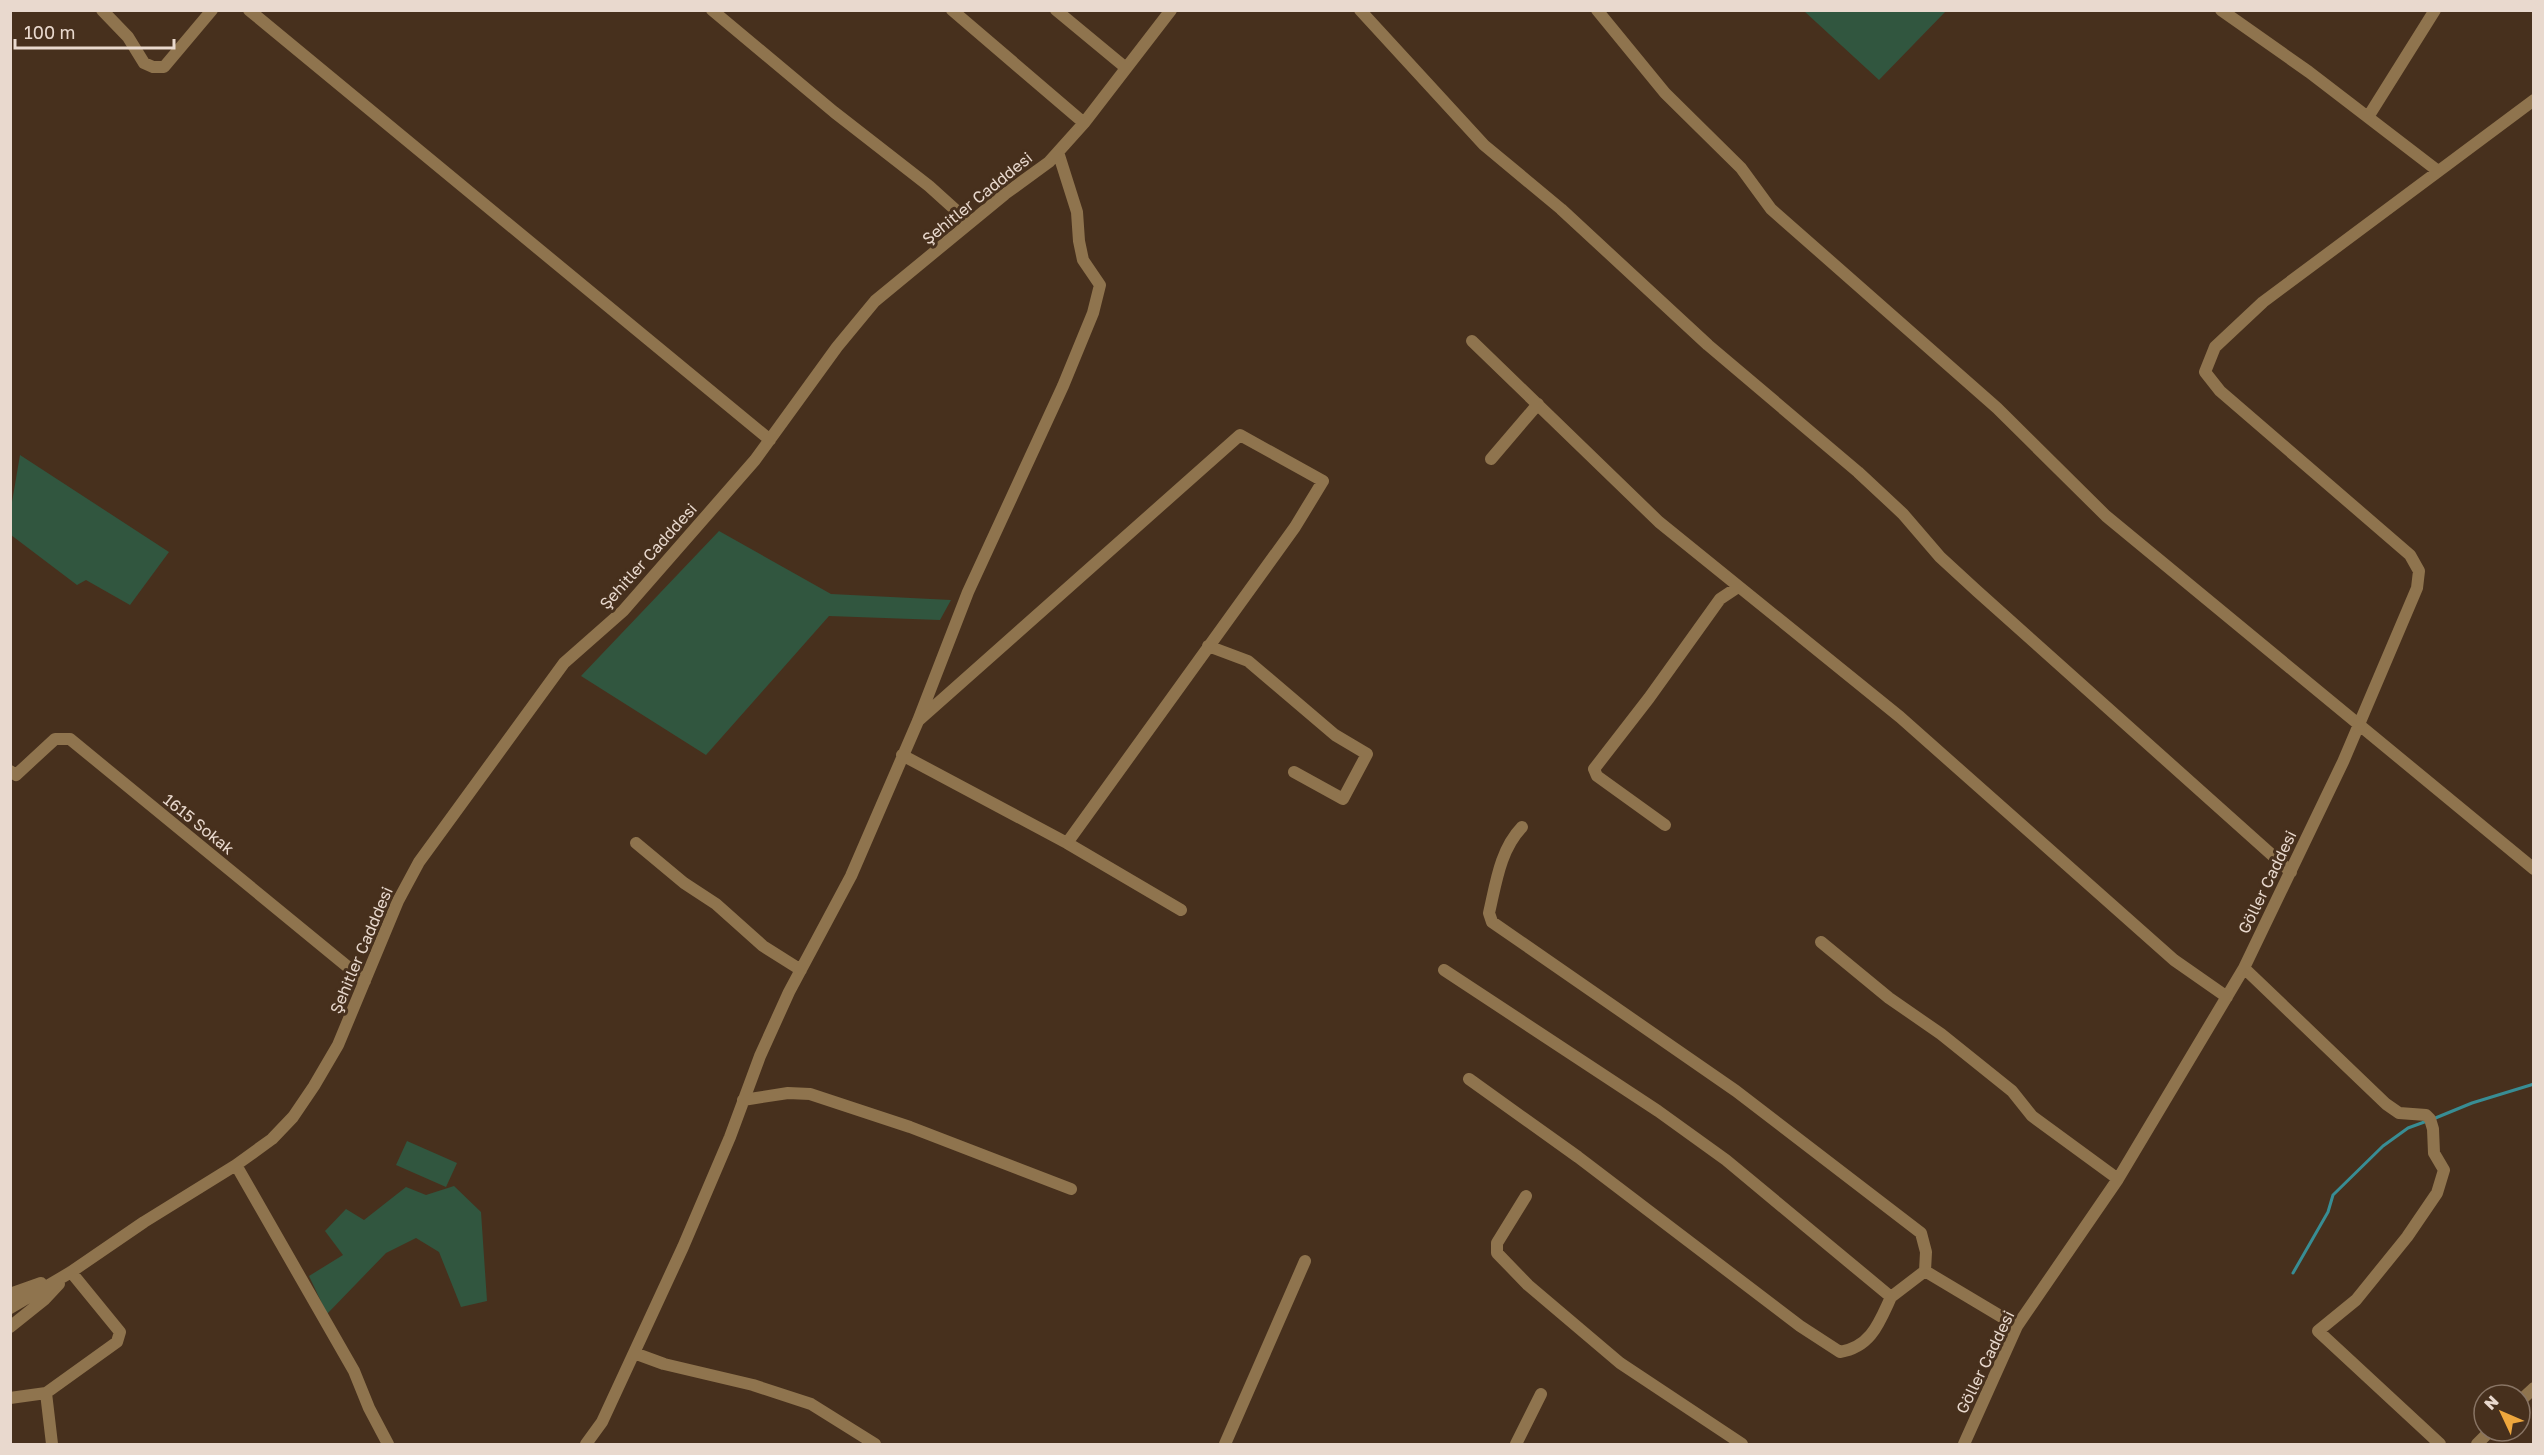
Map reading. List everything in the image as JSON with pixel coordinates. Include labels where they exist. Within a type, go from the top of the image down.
[{"type":"street","points":[[102,10],[128,37],[144,63],[153,67],[164,67],[212,10]]},
{"type":"street","points":[[249,10],[770,440]]},
{"type":"street","points":[[712,10],[834,112],[929,186],[970,223]]},
{"type":"street","points":[[952,10],[1084,123]]},
{"type":"street","points":[[1056,10],[1126,68]]},
{"type":"street","name":"Şehitler Cadddesi","points":[[70,1272],[144,1222],[236,1165],[272,1139],[299,1108],[338,1045],[398,901],[419,862],[564,663],[623,611],[755,460],[837,347],[875,301],[1058,152],[1084,123],[1171,10]]},
{"type":"street","points":[[1360,10],[1484,145],[1570,216],[1708,345],[1858,472],[1903,514],[1941,557],[1977,591],[2291,872]]},
{"type":"street","points":[[1597,10],[1665,93],[1741,168],[1771,209],[1997,408],[2106,516],[2534,869]]},
{"type":"street","points":[[2221,10],[2309,72],[2438,171],[2534,100]]},
{"type":"street","points":[[2368,117],[2435,10]]},
{"type":"street","points":[[586,1444],[602,1422],[683,1247],[760,1056],[850,876],[918,722],[968,592],[1063,386],[1093,313],[1100,285],[1083,261],[1077,212],[1058,152]]},
{"type":"street","name":"Göller Caddesi","points":[[1964,1444],[2017,1326],[2118,1179],[2244,968],[2359,725],[2417,588],[2419,571],[2410,555],[2220,391],[2205,372],[2215,347],[2254,310],[2438,171]]},
{"type":"street","points":[[1472,341],[1659,522],[1900,717],[2174,960],[2227,997]]},
{"type":"street","points":[[1491,459],[1538,404]]},
{"type":"street","points":[[918,722],[1240,435],[1323,481],[1295,527],[1067,843]]},
{"type":"street","points":[[1665,825],[1597,776],[1594,769],[1649,698],[1720,599],[1738,587]]},
{"type":"street","points":[[1208,646],[1248,661],[1335,735],[1367,754],[1343,799],[1294,772]]},
{"type":"street","name":"1615 Sokak","points":[[10,771],[16,775],[55,739],[69,739],[365,981]]},
{"type":"street","points":[[902,755],[1067,843],[1181,910]]},
{"type":"street","points":[[1522,827],[1504,854],[1490,913],[1492,922],[1736,1091],[1921,1233],[1926,1252],[1925,1271]]},
{"type":"street","points":[[636,843],[684,883],[716,904],[763,946],[801,970]]},
{"type":"street","points":[[1821,942],[1889,998],[1941,1034],[2012,1091],[2032,1116],[2118,1179]]},
{"type":"street","points":[[2244,968],[2386,1104],[2399,1113],[2426,1115],[2432,1123],[2434,1153],[2444,1170],[2437,1193],[2407,1238],[2356,1300],[2318,1331],[2440,1444]]},
{"type":"street","points":[[1444,970],[1658,1111],[1726,1160],[1891,1296]]},
{"type":"street","points":[[1469,1079],[1597,1171],[1800,1326],[1840,1352],[1855,1350],[1870,1337],[1891,1296],[1925,1271]]},
{"type":"street","points":[[743,1100],[788,1093],[810,1094],[910,1128],[1071,1189]]},
{"type":"street","points":[[236,1165],[354,1371],[369,1408],[388,1444]]},
{"type":"street","points":[[1526,1196],[1497,1243],[1497,1252],[1528,1285],[1620,1363],[1742,1444]]},
{"type":"street","points":[[1225,1444],[1305,1261]]},
{"type":"street","points":[[1925,1271],[2017,1326]]},
{"type":"street","points":[[10,1294],[70,1272]]},
{"type":"street","points":[[10,1308],[70,1272]]},
{"type":"street","points":[[10,1327],[45,1299],[70,1272]]},
{"type":"street","points":[[10,1398],[46,1393],[121,1337],[120,1332],[70,1272]]},
{"type":"street","points":[[634,1353],[663,1364],[753,1385],[811,1404],[875,1444]]},
{"type":"street","points":[[46,1393],[52,1444]]},
{"type":"street","points":[[1516,1444],[1540,1394]]},
{"type":"green space","points":[[1804,11],[1946,11],[1879,80]]},
{"type":"green space","points":[[20,455],[169,552],[130,605],[86,580],[77,585],[11,535],[11,508]]},
{"type":"green space","points":[[719,531],[831,594],[951,600],[940,620],[829,616],[706,755],[581,676]]},
{"type":"green space","points":[[407,1141],[457,1163],[446,1187],[396,1165]]},
{"type":"green space","points":[[454,1186],[481,1212],[487,1301],[461,1307],[439,1252],[416,1238],[386,1253],[327,1314],[309,1276],[343,1255],[325,1231],[346,1209],[364,1220],[406,1187],[426,1195]]},
{"type":"waterway","points":[[2433,1119],[2472,1103],[2534,1084]]},
{"type":"waterway","points":[[2293,1273],[2328,1212],[2333,1195],[2383,1146],[2408,1128],[2427,1121]]}]
